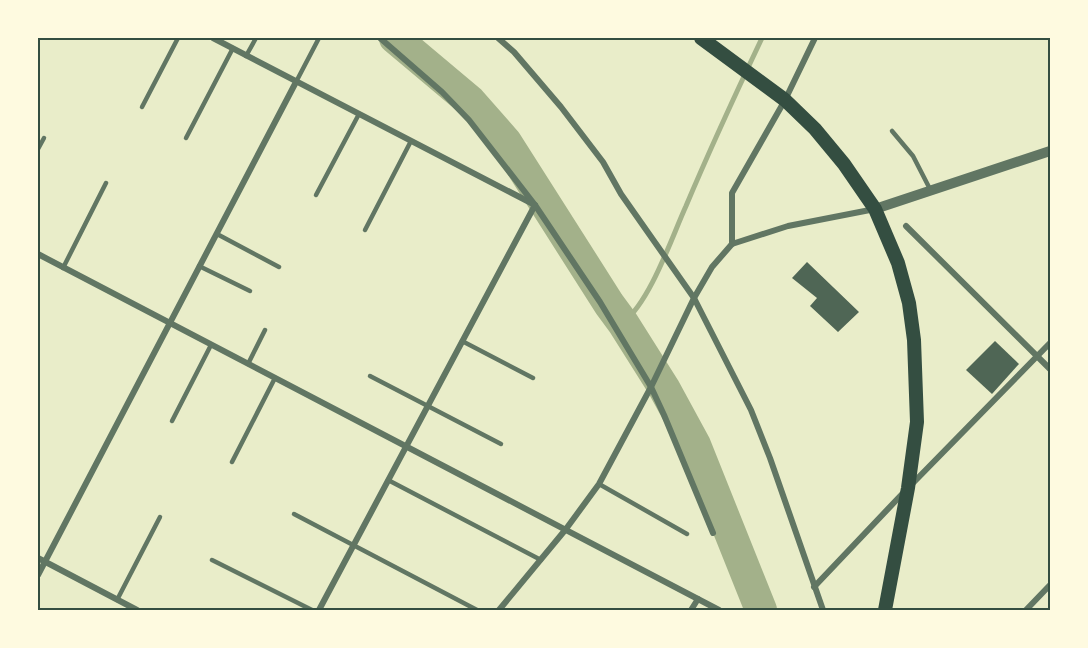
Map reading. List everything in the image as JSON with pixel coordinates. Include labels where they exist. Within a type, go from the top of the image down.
[{"type":"main road","points":[[700,38],[785,100],[815,129],[844,164],[875,209],[898,263],[909,303],[914,340],[917,422],[908,488],[885,610]]},
{"type":"street","points":[[213,38],[535,205]]},
{"type":"street","points":[[380,38],[442,92],[469,120],[535,205],[600,302],[651,387],[712,533]]},
{"type":"street","points":[[498,38],[514,52],[561,107],[603,162],[621,194],[694,298],[751,410],[823,610]]},
{"type":"street","points":[[732,244],[732,193],[785,100],[815,38]]},
{"type":"street","points":[[38,575],[296,82]]},
{"type":"street","points":[[499,610],[566,529],[599,484],[651,387],[694,298],[712,267],[732,244],[788,226],[875,209],[1050,150]]},
{"type":"street","points":[[319,610],[535,205]]},
{"type":"street","points":[[906,226],[1050,369]]},
{"type":"street","points":[[38,254],[719,610]]},
{"type":"street","points":[[814,587],[1050,343]]},
{"type":"street","points":[[38,558],[137,610]]},
{"type":"street","points":[[1026,610],[1050,585]]},
{"type":"street","points":[[691,610],[698,599]]},
{"type":"lane","points":[[142,107],[178,38]]},
{"type":"lane","points":[[246,56],[256,38]]},
{"type":"lane","points":[[296,82],[319,38]]},
{"type":"lane","points":[[186,138],[233,48]]},
{"type":"lane","points":[[316,195],[359,114]]},
{"type":"lane","points":[[892,131],[913,156],[931,191]]},
{"type":"lane","points":[[38,149],[44,138]]},
{"type":"lane","points":[[365,230],[411,141]]},
{"type":"lane","points":[[63,268],[106,183]]},
{"type":"lane","points":[[217,234],[279,267]]},
{"type":"lane","points":[[199,266],[250,291]]},
{"type":"lane","points":[[248,363],[265,330]]},
{"type":"lane","points":[[462,341],[533,378]]},
{"type":"lane","points":[[172,421],[211,345]]},
{"type":"lane","points":[[370,376],[501,444]]},
{"type":"lane","points":[[232,462],[275,378]]},
{"type":"lane","points":[[388,480],[541,560]]},
{"type":"lane","points":[[599,484],[687,534]]},
{"type":"lane","points":[[294,514],[477,610]]},
{"type":"lane","points":[[117,600],[159,517]]},
{"type":"lane","points":[[212,560],[312,610]]},
{"type":"building","points":[[807,262],[859,312],[838,332],[810,306],[817,298],[792,278]]},
{"type":"building","points":[[995,341],[1019,364],[992,394],[966,370]]},
{"type":"waterway","points":[[395,38],[470,101],[506,142],[623,323],[664,388],[695,445],[761,610]]},
{"type":"waterway","points":[[623,323],[643,300],[651,285],[762,38]]}]
